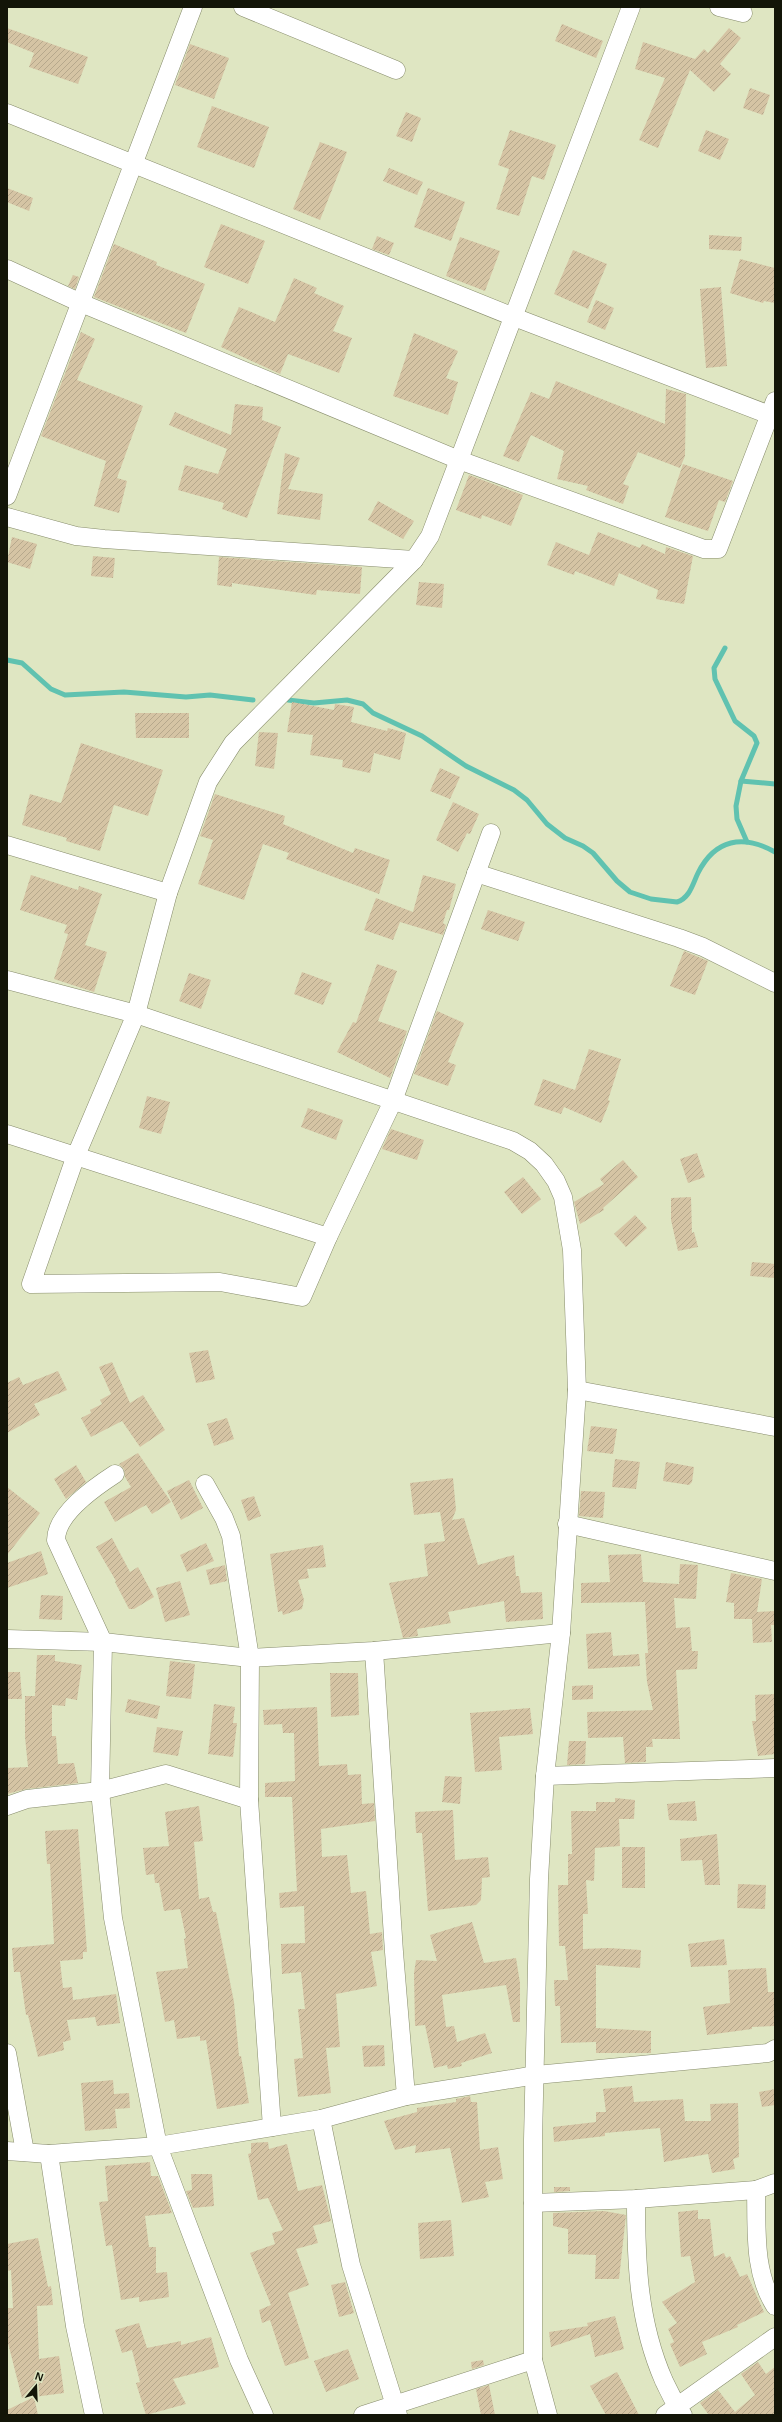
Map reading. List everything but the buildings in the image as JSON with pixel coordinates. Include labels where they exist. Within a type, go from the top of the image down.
[{"type":"street","points":[[7,496],[193,7]]},
{"type":"street","points":[[243,7],[396,70]]},
{"type":"street","points":[[491,833],[394,1101],[328,1237],[302,1297],[220,1282],[31,1284],[75,1158],[136,1014],[168,893],[208,782],[233,743],[414,560],[430,536],[631,7]]},
{"type":"street","points":[[719,7],[743,13]]},
{"type":"street","points":[[7,113],[514,317],[773,411],[718,549],[704,549],[459,460],[81,303],[7,269]]},
{"type":"street","points":[[7,517],[76,536],[104,539],[414,560]]},
{"type":"street","points":[[7,845],[168,893]]},
{"type":"street","points":[[476,873],[680,938],[703,947],[775,984]]},
{"type":"street","points":[[7,980],[136,1014],[513,1141],[530,1151],[544,1164],[556,1181],[563,1197],[572,1250],[577,1390],[561,1633],[545,1776],[539,1879],[533,2203],[532,2360],[548,2415]]},
{"type":"street","points":[[7,1134],[75,1158],[328,1237]]},
{"type":"street","points":[[577,1390],[775,1427]]},
{"type":"street","points":[[115,1474],[92,1490],[76,1504],[56,1532],[58,1545],[103,1642],[100,1790],[113,1918],[158,2146],[239,2360],[264,2415]]},
{"type":"street","points":[[205,1484],[224,1518],[231,1536],[250,1658],[249,1800],[272,2127]]},
{"type":"street","points":[[567,1524],[775,1571]]},
{"type":"street","points":[[7,1639],[103,1642],[250,1658],[374,1651],[561,1633]]},
{"type":"street","points":[[374,1651],[394,1952],[406,2096]]},
{"type":"street","points":[[545,1776],[775,1768]]},
{"type":"street","points":[[7,1806],[20,1800],[100,1790],[166,1774],[249,1800]]},
{"type":"street","points":[[7,2152],[49,2154],[158,2146],[321,2119],[406,2096],[536,2075],[768,2053],[775,2049]]},
{"type":"street","points":[[7,2053],[25,2152]]},
{"type":"street","points":[[321,2119],[351,2265],[396,2409]]},
{"type":"street","points":[[49,2154],[75,2326],[94,2415]]},
{"type":"street","points":[[533,2203],[636,2199],[756,2190],[775,2183]]},
{"type":"street","points":[[756,2190],[758,2262],[763,2281],[775,2306]]},
{"type":"street","points":[[636,2199],[636,2262],[642,2315],[654,2357],[675,2412],[775,2337]]},
{"type":"street","points":[[362,2415],[396,2409],[532,2360]]},
{"type":"waterway","points":[[725,648],[714,668],[715,679],[735,721],[754,736],[757,743],[741,781],[736,806],[737,819],[747,842]]},
{"type":"waterway","points":[[7,660],[22,663],[51,689],[65,695],[124,692],[186,697],[210,695],[253,700]]},
{"type":"waterway","points":[[288,700],[314,703],[347,700],[363,704],[373,713],[422,736],[466,766],[514,790],[527,800],[547,824],[565,838],[583,846],[593,853],[617,881],[630,892],[651,899],[677,902],[681,900],[688,894],[705,862],[721,847],[731,843],[752,843],[763,846],[775,852]]},
{"type":"waterway","points":[[741,781],[775,784]]}]
